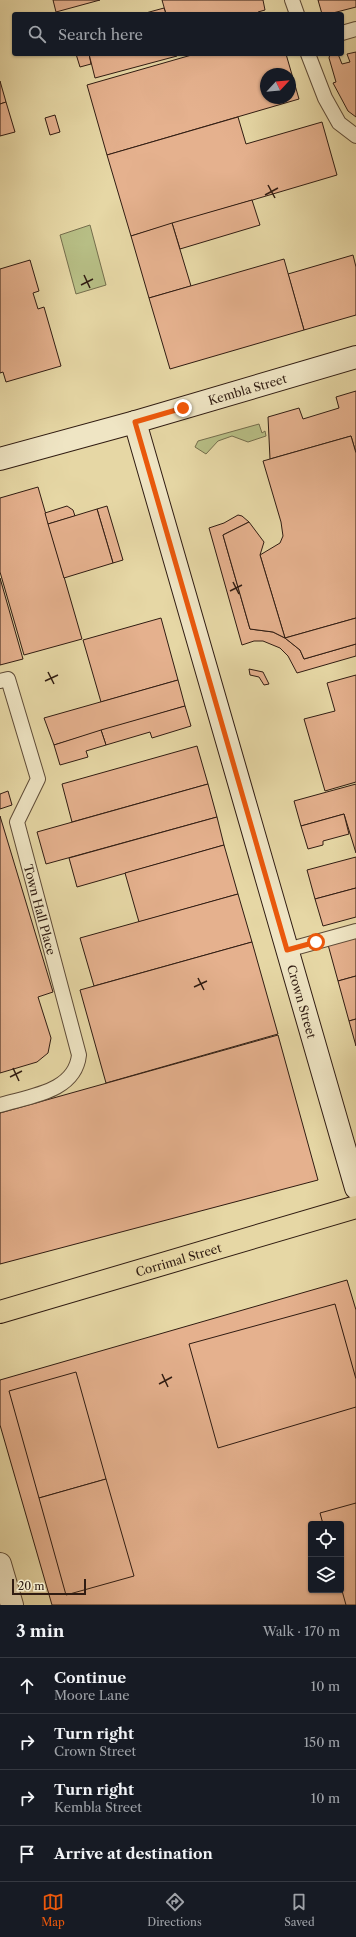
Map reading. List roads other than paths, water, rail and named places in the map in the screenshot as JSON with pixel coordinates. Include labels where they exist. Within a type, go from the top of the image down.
[{"type":"main road","name":"Kembla Street","points":[[0,459],[135,422],[356,357]]},
{"type":"main road","name":"Crown Street","points":[[135,422],[356,1188]]},
{"type":"main road","name":"Corrimal Street","points":[[0,1312],[356,1207]]},
{"type":"main road","points":[[0,1564],[12,1605]]},
{"type":"lane","points":[[292,0],[296,12]]},
{"type":"lane","points":[[344,32],[356,29]]},
{"type":"lane","points":[[309,56],[325,98],[339,123],[356,136]]},
{"type":"lane","name":"Town Hall Place","points":[[0,681],[8,679],[38,779],[17,822],[79,1055],[74,1073],[60,1086],[0,1105]]},
{"type":"lane","points":[[287,950],[356,931]]}]
